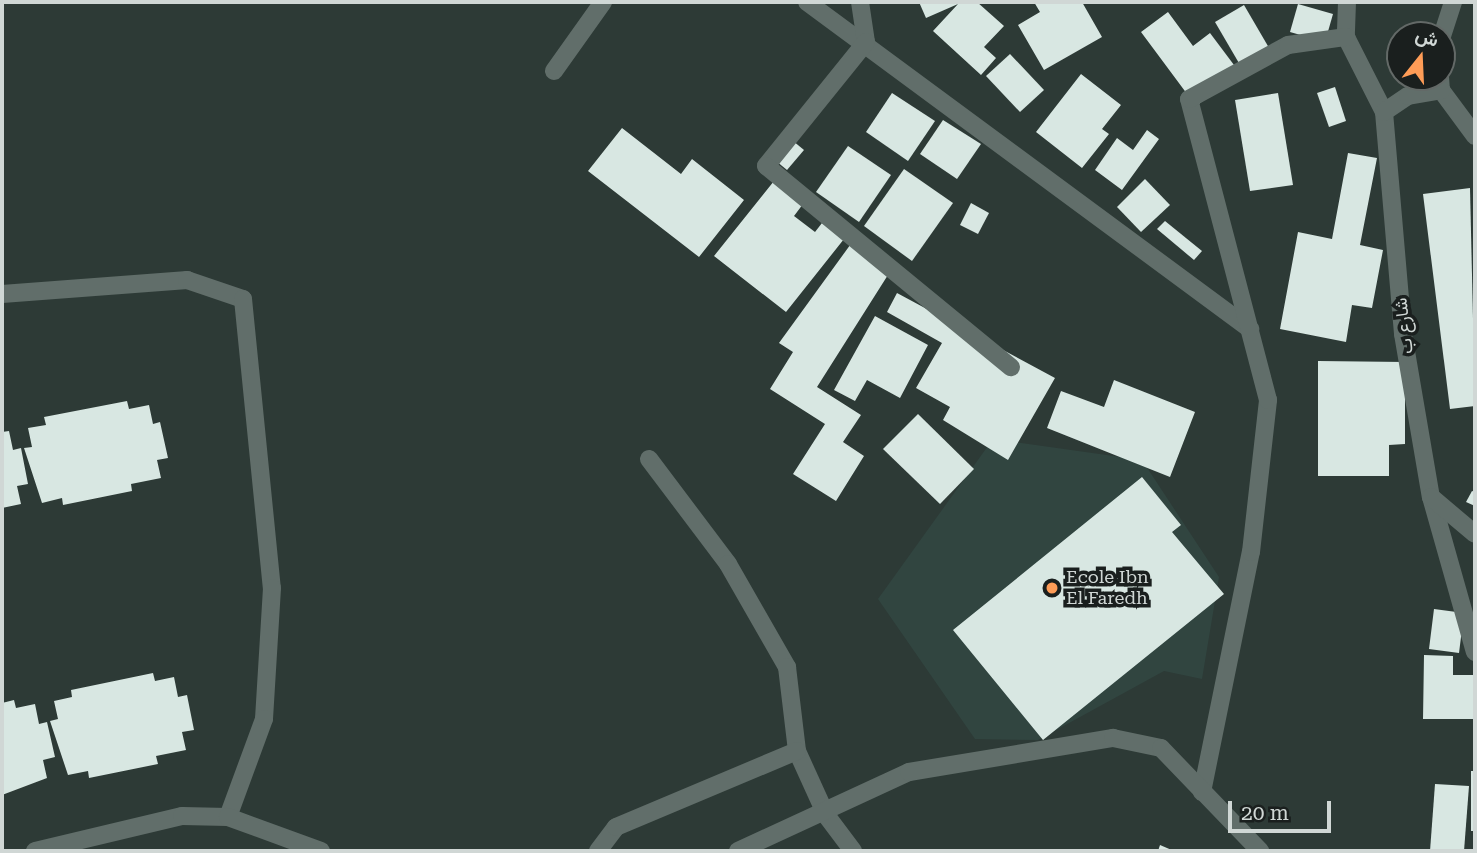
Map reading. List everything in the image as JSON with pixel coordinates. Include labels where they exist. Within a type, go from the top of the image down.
[{"type":"street","points":[[554,71],[603,2]]},
{"type":"street","points":[[807,2],[866,42],[1250,329]]},
{"type":"street","points":[[860,2],[866,42],[766,166],[1011,367]]},
{"type":"street","name":"شارع ب","points":[[1347,2],[1346,37],[1384,113],[1403,334],[1431,497],[1475,652]]},
{"type":"street","points":[[1447,21],[1453,2]]},
{"type":"street","points":[[1202,792],[1251,552],[1268,400],[1189,99],[1288,45],[1346,37]]},
{"type":"street","points":[[1384,113],[1408,96],[1422,91]]},
{"type":"street","points":[[1446,91],[1475,136]]},
{"type":"street","points":[[2,294],[187,280],[243,299],[272,588],[264,719],[228,817]]},
{"type":"street","points":[[649,459],[727,564],[787,667],[797,751],[826,815],[853,851]]},
{"type":"street","points":[[1431,497],[1475,534]]},
{"type":"street","points":[[738,851],[826,815],[909,772],[1113,738],[1161,748],[1261,851]]},
{"type":"street","points":[[598,851],[616,827],[797,751]]},
{"type":"street","points":[[35,851],[182,816],[228,817],[321,851]]},
{"type":"shaded area","name":"Ecole Ibn El Faredh","points":[[993,439],[1142,460],[1219,577],[1202,679],[1164,671],[1038,740],[975,739],[878,599]]},
{"type":"building","points":[[919,2],[977,2],[1004,26],[984,47],[996,58],[981,75],[933,31],[958,4],[926,18]]},
{"type":"building","points":[[1034,2],[1082,2],[1102,37],[1044,70],[1018,25],[1040,12]]},
{"type":"building","points":[[1298,4],[1333,14],[1325,42],[1290,32]]},
{"type":"building","points":[[1244,5],[1272,53],[1243,70],[1215,22]]},
{"type":"building","points":[[1168,12],[1193,46],[1210,33],[1240,73],[1196,106],[1141,32]]},
{"type":"building","points":[[1010,54],[1044,90],[1020,112],[986,76]]},
{"type":"building","points":[[1081,74],[1121,105],[1102,129],[1109,134],[1082,168],[1036,132]]},
{"type":"building","points":[[1335,87],[1346,121],[1329,127],[1317,93]]},
{"type":"building","points":[[892,93],[935,121],[908,161],[866,132]]},
{"type":"building","points":[[1278,93],[1293,185],[1250,191],[1235,100]]},
{"type":"building","points":[[943,120],[981,144],[957,179],[920,154]]},
{"type":"building","points":[[622,128],[681,174],[692,159],[744,200],[699,257],[588,171]]},
{"type":"building","points":[[1147,130],[1159,139],[1122,190],[1095,170],[1117,138],[1133,150]]},
{"type":"building","points":[[787,136],[804,150],[787,170],[770,156]]},
{"type":"building","points":[[848,146],[891,175],[859,222],[816,192]]},
{"type":"building","points":[[1348,153],[1377,158],[1360,245],[1383,250],[1372,308],[1352,305],[1346,342],[1280,329],[1298,232],[1332,239]]},
{"type":"building","points":[[904,169],[953,203],[912,261],[864,226]]},
{"type":"building","points":[[1145,179],[1170,205],[1141,232],[1117,207]]},
{"type":"building","points":[[774,181],[803,204],[794,216],[815,232],[822,223],[844,239],[786,312],[714,256]]},
{"type":"building","points":[[1470,188],[1475,406],[1450,409],[1423,194]]},
{"type":"building","points":[[971,203],[989,213],[978,234],[960,225]]},
{"type":"building","points":[[1165,221],[1202,251],[1194,260],[1157,229]]},
{"type":"building","points":[[853,241],[893,267],[817,387],[861,415],[843,442],[864,456],[836,501],[793,474],[825,424],[770,389],[793,352],[779,343]]},
{"type":"building","points":[[897,293],[1055,378],[1008,460],[943,420],[950,407],[916,388],[942,343],[887,312]]},
{"type":"building","points":[[875,316],[928,345],[900,398],[867,380],[855,401],[834,390]]},
{"type":"building","points":[[1318,361],[1405,362],[1405,444],[1389,445],[1389,476],[1318,476]]},
{"type":"building","points":[[1114,380],[1195,412],[1170,477],[1047,428],[1061,391],[1104,407]]},
{"type":"building","points":[[127,401],[129,409],[149,405],[153,424],[160,422],[168,458],[157,460],[161,478],[131,484],[132,491],[63,505],[62,498],[42,503],[24,448],[32,447],[28,428],[46,425],[44,417]]},
{"type":"building","points":[[918,414],[974,469],[940,504],[883,449]]},
{"type":"building","points":[[9,431],[13,450],[21,448],[28,484],[17,486],[21,504],[2,508],[2,432]]},
{"type":"building","points":[[1142,477],[1181,525],[1172,532],[1224,594],[1043,740],[953,630]]},
{"type":"building","points":[[1472,491],[1475,492],[1475,506],[1466,502]]},
{"type":"building","points":[[1434,609],[1464,613],[1459,653],[1429,649]]},
{"type":"building","points":[[1424,655],[1453,656],[1453,675],[1475,675],[1475,719],[1423,719]]},
{"type":"building","points":[[153,673],[155,681],[174,677],[178,697],[187,695],[194,730],[182,732],[186,750],[156,756],[158,764],[89,778],[88,771],[68,775],[50,721],[58,719],[54,701],[72,697],[71,690]]},
{"type":"building","points":[[14,700],[16,708],[35,704],[39,724],[47,722],[55,757],[43,760],[47,778],[2,795],[2,703]]},
{"type":"building","points":[[1471,771],[1475,771],[1475,831],[1471,831]]},
{"type":"building","points":[[1435,784],[1469,786],[1464,851],[1430,851]]},
{"type":"building","points":[[1160,845],[1174,851],[1158,851]]},
{"type":"place","name":"Ecole Ibn El Faredh","points":[[1052,588]]}]
